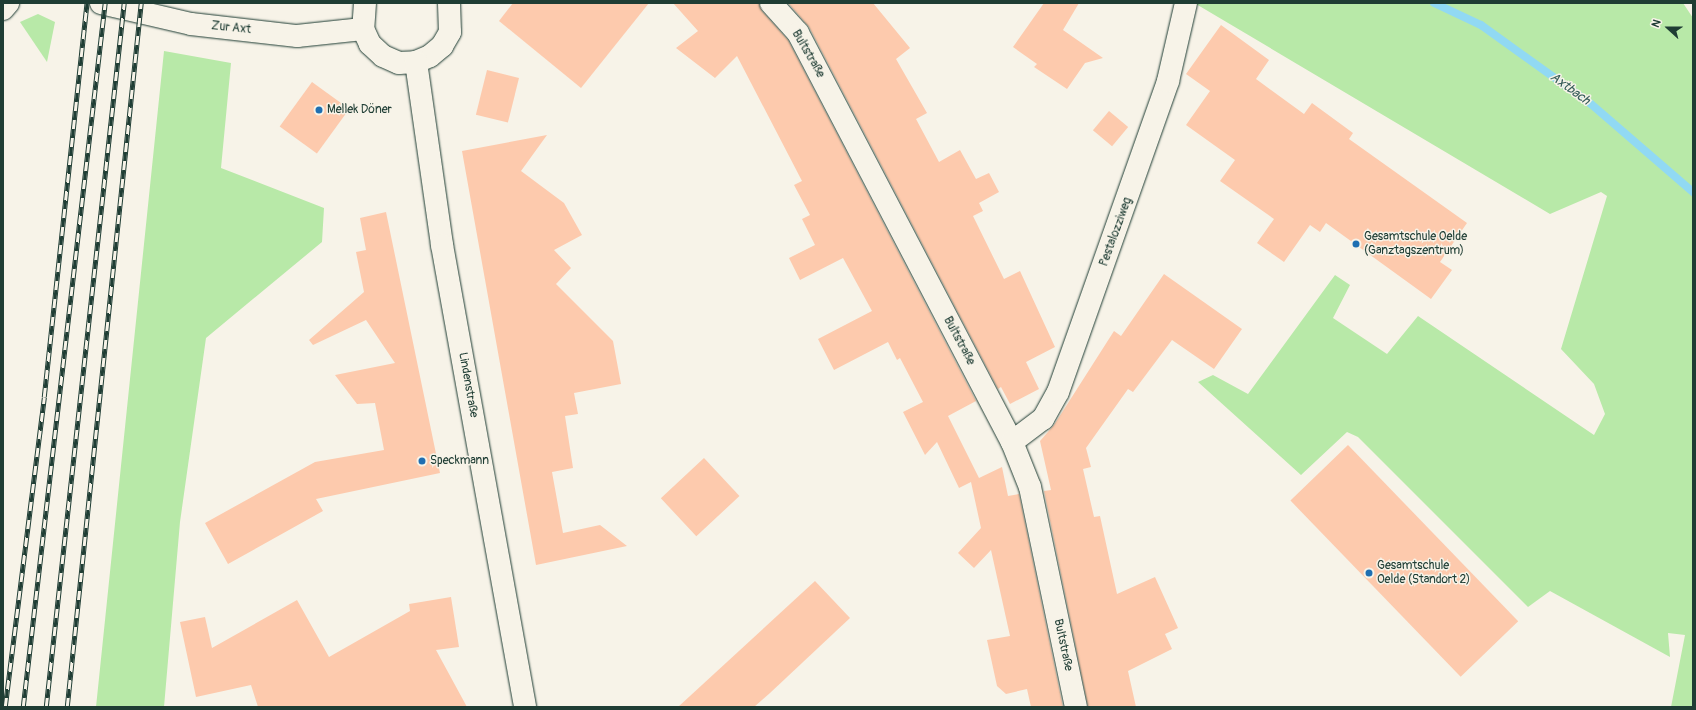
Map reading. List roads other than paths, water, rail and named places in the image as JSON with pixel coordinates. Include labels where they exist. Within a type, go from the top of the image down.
[{"type":"street","points":[[3,9],[8,3]]},
{"type":"street","name":"Zur Axt","points":[[101,3],[191,24],[297,36],[363,29]]},
{"type":"street","points":[[365,3],[363,29],[370,44],[383,56],[399,63],[416,62],[430,56],[442,46],[450,32],[449,3]]},
{"type":"street","name":"Bultstraße","points":[[771,3],[798,32],[1012,442],[1030,487],[1076,707]]},
{"type":"street","name":"Pestalozziweg","points":[[1012,442],[1043,419],[1058,392],[1168,81],[1186,3]]},
{"type":"street","name":"Lindenstraße","points":[[416,62],[442,244],[526,707]]},
{"type":"waterway","name":"Axtbach","points":[[1434,3],[1481,25],[1591,104],[1693,192]]},
{"type":"railway","points":[[5,707],[44,397],[87,3]]},
{"type":"railway","points":[[23,707],[105,3]]},
{"type":"railway","points":[[46,707],[124,3]]},
{"type":"railway","points":[[67,707],[141,3]]},
{"type":"place","name":"Mellek Döner","points":[[319,110]]},
{"type":"place","name":"Gesamtschule Oelde (Ganztagszentrum)","points":[[1356,244]]},
{"type":"place","name":"Speckmann","points":[[422,461]]},
{"type":"place","name":"Gesamtschule Oelde (Standort 2)","points":[[1369,573]]}]
